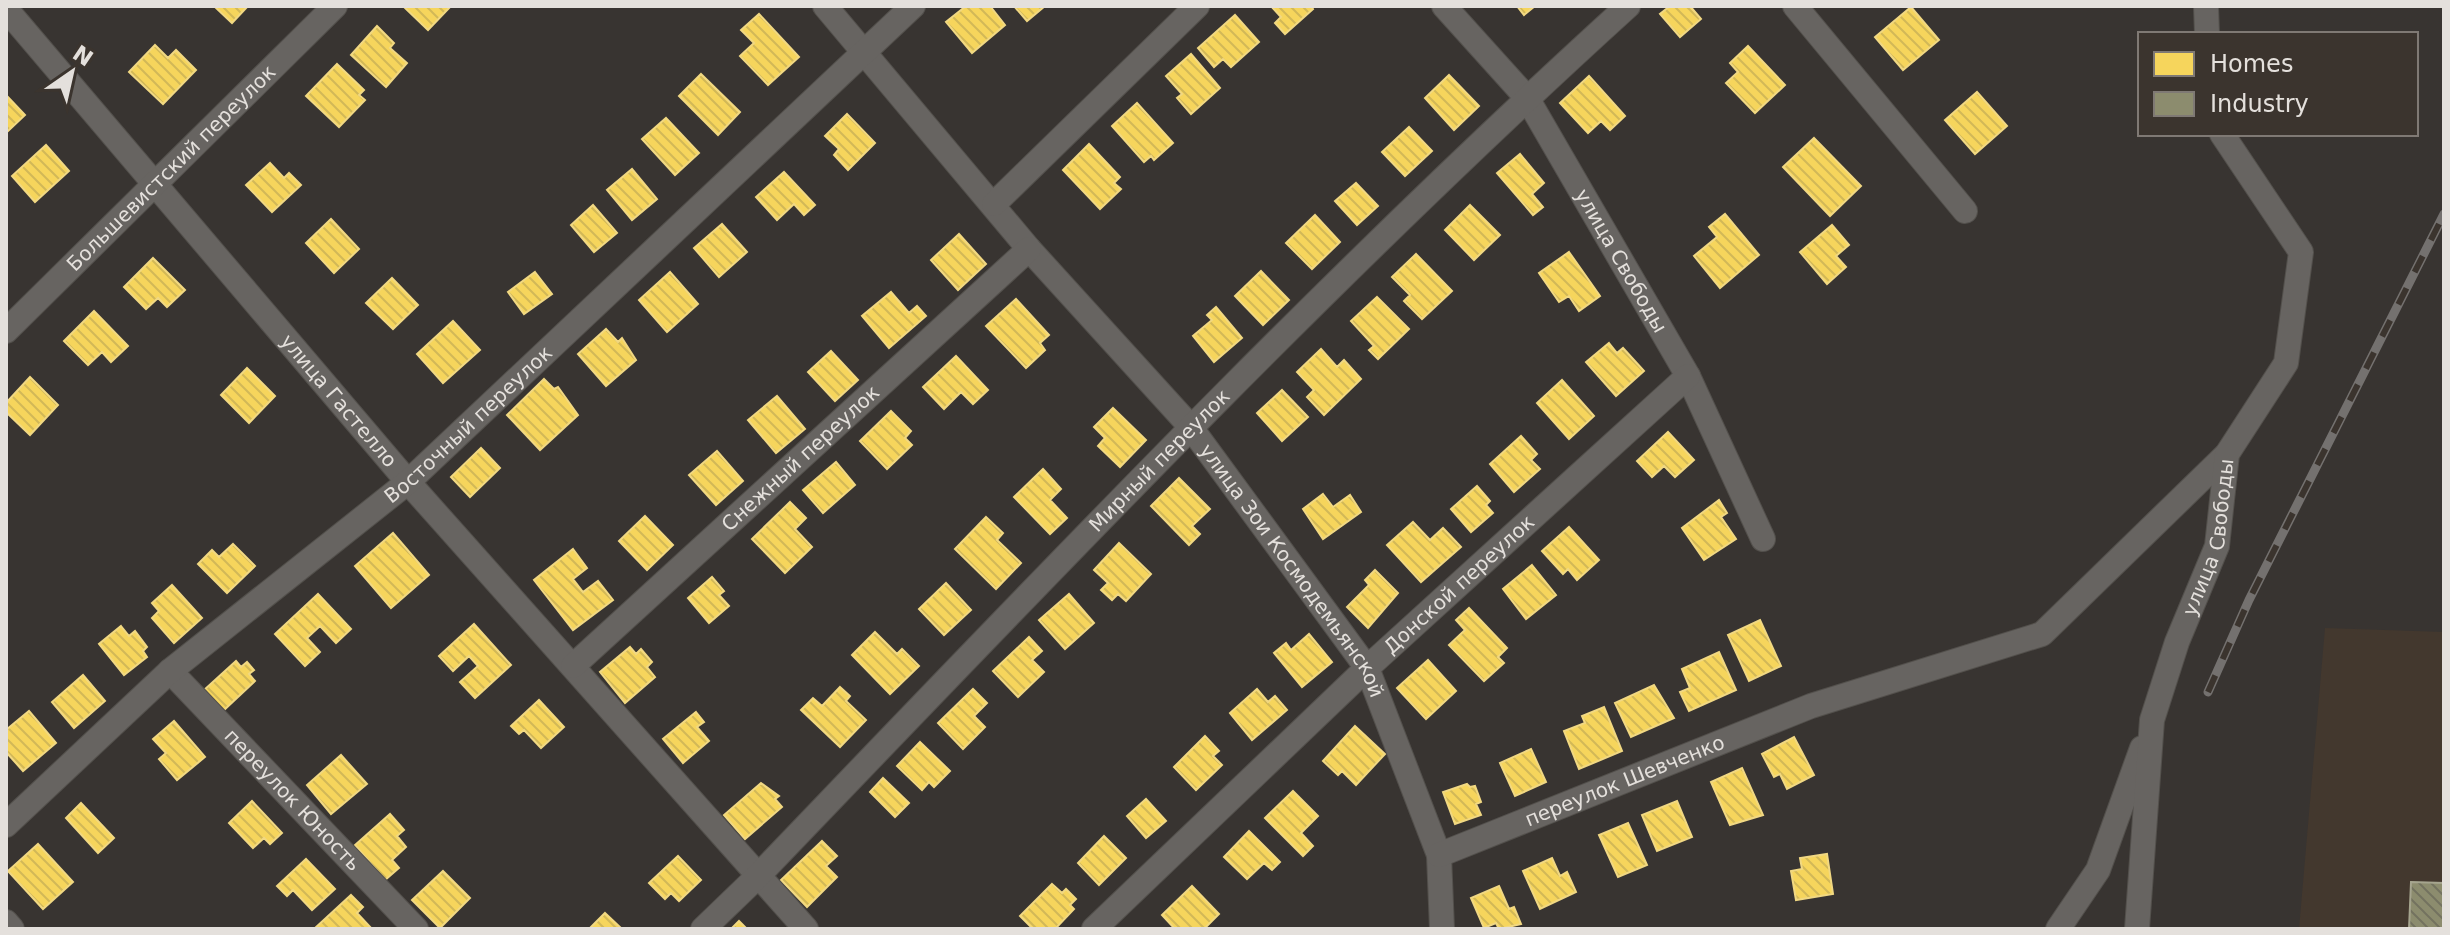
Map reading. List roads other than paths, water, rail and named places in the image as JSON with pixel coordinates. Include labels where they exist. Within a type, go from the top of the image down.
[{"type":"street","name":"Большевистский переулок","points":[[6,331],[335,6]]},
{"type":"street","name":"улица Зои Космодемьянской","points":[[825,6],[1029,249],[1189,425],[1367,668],[1439,855],[1442,929]]},
{"type":"street","name":"Восточный переулок","points":[[6,825],[170,671],[408,482],[913,6]]},
{"type":"street","points":[[994,204],[1197,6]]},
{"type":"street","name":"улица Свободы","points":[[1444,6],[1527,98],[1688,376],[1763,539]]},
{"type":"street","name":"Мирный переулок","points":[[703,929],[758,876],[1189,425],[1527,98],[1628,6]]},
{"type":"street","points":[[1795,6],[1965,211]]},
{"type":"street","points":[[2206,6],[2207,32]]},
{"type":"street","name":"улица Гастелло","points":[[6,9],[408,482],[806,929]]},
{"type":"street","name":"улица Свободы","points":[[2137,929],[2152,720],[2177,642],[2217,546],[2227,454],[2286,363],[2301,252],[2223,136]]},
{"type":"street","name":"Снежный переулок","points":[[573,666],[1029,249]]},
{"type":"street","name":"Донской переулок","points":[[1094,929],[1367,668],[1688,376]]},
{"type":"street","name":"переулок Шевченко","points":[[1439,855],[1811,706],[2042,634],[2227,454]]},
{"type":"street","name":"переулок Юность","points":[[170,671],[416,929]]},
{"type":"street","points":[[2058,929],[2098,870],[2152,720]]},
{"type":"street","points":[[6,922],[12,929]]},
{"type":"railway","points":[[2208,692],[2249,600],[2444,214]]}]
